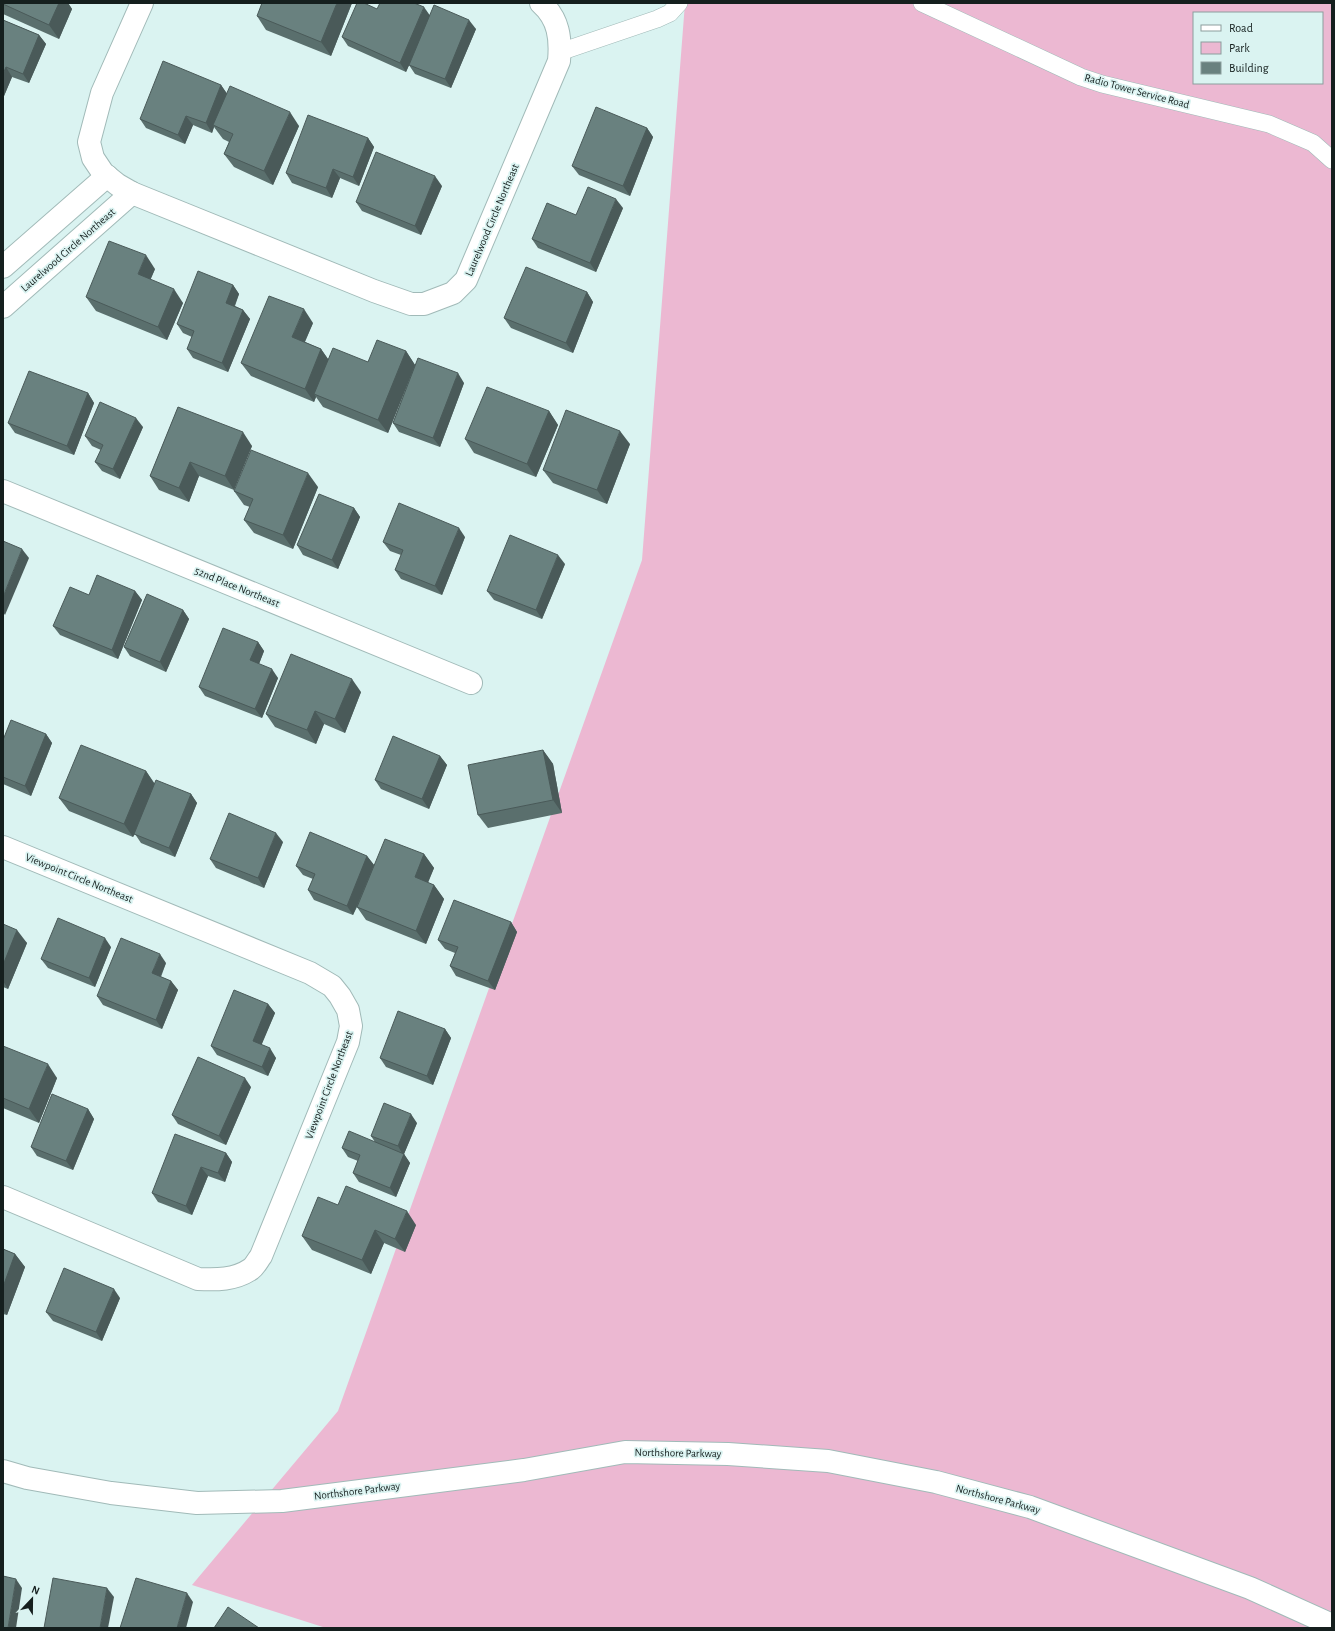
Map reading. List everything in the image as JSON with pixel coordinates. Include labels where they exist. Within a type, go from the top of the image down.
[{"type":"street","name":"Laurelwood Circle Northeast","points":[[142,3],[102,93],[90,142],[93,158],[107,176],[118,185],[132,193],[374,291],[411,304],[424,304],[453,293],[466,280],[559,61],[561,44],[558,30],[551,15],[541,3]]},
{"type":"street","points":[[3,268],[107,176]]},
{"type":"street","name":"Laurelwood Circle Northeast","points":[[3,307],[132,193]]},
{"type":"street","name":"52nd Place Northeast","points":[[3,491],[471,683]]},
{"type":"street","name":"Viewpoint Circle Northeast","points":[[3,847],[310,973],[332,986],[340,996],[348,1010],[351,1026],[348,1042],[260,1256],[251,1269],[229,1279],[198,1279],[3,1197]]},
{"type":"street","name":"Northshore Parkway","points":[[3,1472],[27,1478],[112,1493],[198,1503],[282,1501],[524,1470],[625,1452],[728,1454],[828,1461],[936,1482],[1030,1507],[1250,1588],[1332,1625]]},
{"type":"lane","points":[[560,52],[657,19],[670,13],[679,3]]},
{"type":"lane","name":"Radio Tower Service Road","points":[[922,3],[1081,77],[1110,86],[1269,124],[1313,143],[1332,160]]},
{"type":"green space","points":[[685,3],[1332,3],[1332,1628],[326,1628],[192,1585],[338,1411],[642,560]]},
{"type":"building","points":[[3,3],[59,3],[49,25]]},
{"type":"building","points":[[262,3],[337,3],[321,42],[257,16]]},
{"type":"building","points":[[357,3],[364,3],[377,9],[380,3],[414,3],[424,7],[400,63],[342,37]]},
{"type":"building","points":[[434,5],[469,20],[445,79],[409,65]]},
{"type":"building","points":[[3,20],[39,35],[23,74],[6,67],[3,74]]},
{"type":"building","points":[[163,61],[221,85],[206,123],[186,116],[178,135],[140,119]]},
{"type":"building","points":[[230,86],[290,112],[264,171],[224,154],[233,134],[213,125]]},
{"type":"building","points":[[596,107],[647,128],[623,186],[572,166]]},
{"type":"building","points":[[308,115],[368,138],[353,177],[333,169],[326,188],[286,173]]},
{"type":"building","points":[[376,152],[435,176],[415,226],[356,202]]},
{"type":"building","points":[[588,187],[616,199],[590,263],[532,239],[547,203],[576,215]]},
{"type":"building","points":[[109,241],[146,255],[138,274],[174,289],[158,327],[86,297]]},
{"type":"building","points":[[526,267],[587,292],[566,343],[504,318]]},
{"type":"building","points":[[198,271],[233,285],[226,303],[243,310],[222,363],[187,349],[194,331],[177,324]]},
{"type":"building","points":[[269,296],[304,309],[292,337],[321,349],[305,389],[241,363]]},
{"type":"building","points":[[377,340],[406,351],[378,420],[314,394],[333,348],[368,362]]},
{"type":"building","points":[[418,358],[458,373],[433,438],[393,423]]},
{"type":"building","points":[[29,371],[88,393],[67,446],[8,423]]},
{"type":"building","points":[[487,387],[549,411],[527,464],[465,439]]},
{"type":"building","points":[[100,402],[136,418],[113,469],[95,462],[103,445],[85,436]]},
{"type":"building","points":[[178,407],[243,432],[225,476],[190,462],[179,488],[150,476]]},
{"type":"building","points":[[566,410],[620,431],[597,490],[543,470]]},
{"type":"building","points":[[251,450],[308,473],[283,535],[244,520],[253,499],[234,491]]},
{"type":"building","points":[[319,494],[354,508],[332,560],[297,545]]},
{"type":"building","points":[[399,503],[459,528],[435,586],[395,570],[403,550],[383,542]]},
{"type":"building","points":[[510,535],[558,555],[536,610],[487,591]]},
{"type":"building","points":[[3,541],[22,549],[3,597]]},
{"type":"building","points":[[97,575],[135,591],[112,650],[53,626],[70,587],[89,595]]},
{"type":"building","points":[[147,594],[183,610],[160,662],[124,647]]},
{"type":"building","points":[[223,628],[258,642],[250,660],[272,669],[255,709],[199,687]]},
{"type":"building","points":[[291,654],[352,679],[335,719],[315,711],[307,730],[266,714]]},
{"type":"building","points":[[11,720],[46,734],[25,786],[3,777],[3,740]]},
{"type":"building","points":[[393,736],[440,756],[422,799],[375,780]]},
{"type":"building","points":[[81,745],[146,771],[124,824],[59,798]]},
{"type":"building","points":[[543,750],[553,800],[478,815],[468,765]]},
{"type":"building","points":[[156,780],[191,794],[169,848],[134,834]]},
{"type":"building","points":[[229,813],[276,833],[258,878],[210,859]]},
{"type":"building","points":[[310,832],[367,856],[347,906],[308,890],[315,874],[296,866]]},
{"type":"building","points":[[385,839],[424,854],[415,877],[434,885],[416,931],[357,907]]},
{"type":"building","points":[[454,900],[511,922],[488,981],[450,966],[458,947],[438,940]]},
{"type":"building","points":[[58,918],[105,938],[89,978],[41,959]]},
{"type":"building","points":[[3,924],[17,930],[3,965]]},
{"type":"building","points":[[121,938],[160,954],[152,973],[171,981],[156,1020],[97,996]]},
{"type":"building","points":[[234,990],[268,1004],[253,1041],[270,1048],[262,1067],[211,1046]]},
{"type":"building","points":[[398,1011],[445,1029],[427,1076],[380,1058]]},
{"type":"building","points":[[3,1046],[48,1064],[29,1109],[3,1098]]},
{"type":"building","points":[[198,1057],[245,1078],[219,1136],[172,1115]]},
{"type":"building","points":[[52,1094],[88,1109],[66,1161],[31,1147]]},
{"type":"building","points":[[384,1103],[411,1114],[398,1146],[371,1136]]},
{"type":"building","points":[[349,1131],[404,1154],[390,1188],[353,1173],[360,1155],[342,1148]]},
{"type":"building","points":[[175,1134],[226,1153],[218,1173],[201,1167],[186,1206],[152,1193]]},
{"type":"building","points":[[346,1186],[407,1211],[395,1239],[375,1230],[362,1260],[302,1236],[318,1197],[338,1205]]},
{"type":"building","points":[[3,1249],[15,1254],[3,1287]]},
{"type":"building","points":[[64,1268],[114,1289],[96,1332],[46,1312]]},
{"type":"building","points":[[3,1576],[16,1579],[8,1628],[3,1628]]},
{"type":"building","points":[[53,1578],[107,1588],[100,1628],[44,1628]]},
{"type":"building","points":[[136,1578],[187,1593],[177,1628],[120,1628]]},
{"type":"building","points":[[228,1607],[259,1628],[214,1628]]}]
